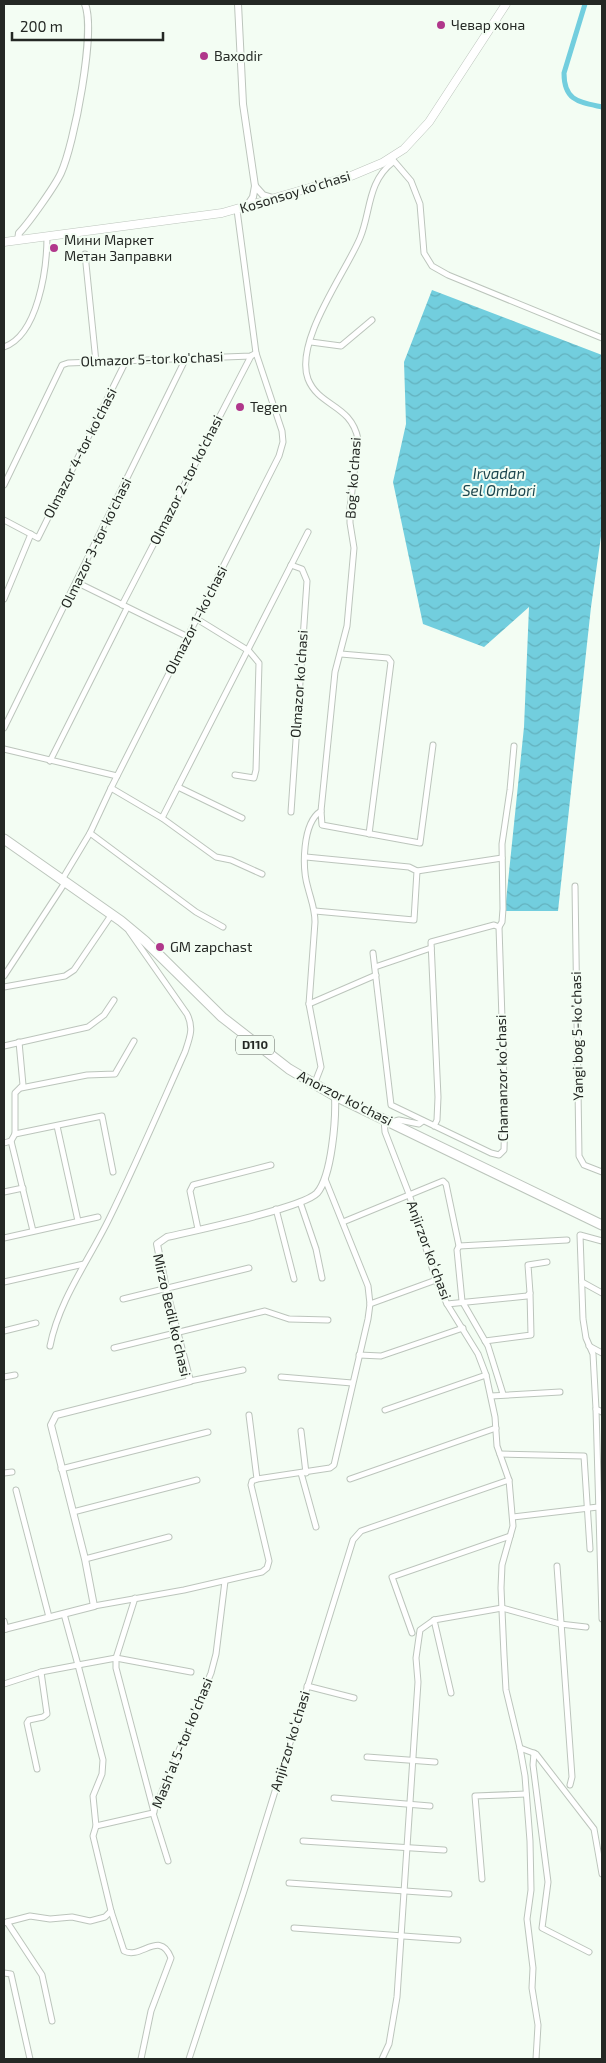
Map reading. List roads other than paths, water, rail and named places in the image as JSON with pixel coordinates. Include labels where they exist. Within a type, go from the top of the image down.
[{"type":"main road","name":"Kosonsoy ko’chasi","points":[[4,242],[237,210],[351,176],[393,160],[414,140],[434,116],[506,4]]},
{"type":"main road","name":"Anorzor ko'chasi","points":[[4,839],[121,920],[237,1030],[314,1085],[602,1225]]},
{"type":"street","points":[[18,240],[18,233],[60,176],[69,147],[80,105],[88,20],[85,4]]},
{"type":"street","points":[[238,4],[244,104],[255,186],[253,198],[247,206]]},
{"type":"street","points":[[393,160],[411,181],[420,204],[424,253],[432,266],[602,338]]},
{"type":"street","name":"Bogʻ koʻchasi","points":[[321,811],[336,672],[347,626],[353,571],[354,548],[350,523],[358,439],[356,428],[350,418],[327,401],[308,380],[306,367],[311,342],[324,305],[360,238],[371,195],[393,160]]},
{"type":"street","points":[[255,186],[263,195],[274,198]]},
{"type":"street","name":"Olmazor 1-ko'chasi","points":[[4,976],[64,880],[90,833],[279,456],[283,442],[280,421],[253,355],[237,210]]},
{"type":"street","points":[[4,347],[14,343],[22,336],[30,322],[48,261],[47,236]]},
{"type":"street","points":[[85,254],[96,362]]},
{"type":"street","points":[[311,342],[341,346],[372,320]]},
{"type":"street","name":"Olmazor 5-tor ko'chasi","points":[[4,485],[62,365],[253,355]]},
{"type":"street","name":"Olmazor 2-tor ko'chasi","points":[[50,762],[124,606],[253,355]]},
{"type":"street","name":"Olmazor 3-tor ko'chasi","points":[[4,728],[186,358]]},
{"type":"street","name":"Olmazor 4-tor ko'chasi","points":[[4,599],[31,534],[38,538],[126,361]]},
{"type":"street","points":[[4,520],[31,534]]},
{"type":"street","points":[[162,818],[308,532]]},
{"type":"street","name":"Olmazor koʻchasi","points":[[291,812],[307,581],[302,569],[292,564]]},
{"type":"street","points":[[76,582],[188,638]]},
{"type":"street","points":[[197,619],[248,650],[259,663],[256,770],[254,778],[235,775]]},
{"type":"street","points":[[341,654],[388,658],[390,662],[369,834]]},
{"type":"street","points":[[321,811],[322,825],[418,843],[422,841],[433,745]]},
{"type":"street","name":"Chamanzor koʻchasi","points":[[373,953],[390,1101],[394,1107],[499,1155],[504,1150],[505,1111],[498,927],[502,922],[502,858],[514,746]]},
{"type":"street","points":[[4,749],[50,762],[117,776]]},
{"type":"street","points":[[178,787],[242,818]]},
{"type":"street","points":[[111,788],[162,818],[216,857],[231,860],[262,874]]},
{"type":"street","points":[[314,1085],[321,1067],[309,1004],[315,911],[306,880],[306,857],[308,826],[312,819],[321,811]]},
{"type":"street","points":[[90,833],[196,912],[223,927]]},
{"type":"street","points":[[306,857],[401,866],[414,868],[417,871],[502,858]]},
{"type":"street","points":[[315,911],[414,920],[417,871]]},
{"type":"street","name":"Yangi bog 5-koʼchasi","points":[[575,886],[579,1156],[584,1164],[602,1172]]},
{"type":"street","points":[[4,986],[65,976],[74,970],[112,914]]},
{"type":"street","points":[[50,1346],[54,1328],[84,1264],[108,1220],[186,1052],[192,1033],[192,1024],[187,1014],[121,920]]},
{"type":"street","points":[[434,1126],[437,1120],[438,1097],[431,942],[494,924],[498,927]]},
{"type":"street","points":[[375,967],[431,948]]},
{"type":"street","points":[[309,1004],[376,976]]},
{"type":"street","points":[[4,1046],[88,1027],[104,1015],[114,1000]]},
{"type":"street","points":[[33,1231],[11,1142],[15,1134],[15,1093],[21,1088],[88,1075],[115,1074],[134,1040]]},
{"type":"street","points":[[19,1042],[23,1085],[21,1088]]},
{"type":"street","name":"Mirzo Bedil koʻchasi","points":[[94,1606],[85,1559],[51,1425],[56,1415],[190,1381],[166,1289],[157,1244],[167,1237],[276,1209],[300,1202],[316,1194],[325,1179],[334,1134],[335,1096]]},
{"type":"street","points":[[15,1134],[102,1116],[113,1172]]},
{"type":"street","points":[[388,1121],[399,1120],[416,1125],[423,1121]]},
{"type":"street","name":"Anjirzor koʻchasi","points":[[388,1121],[385,1132],[409,1194],[436,1280],[478,1354],[486,1375],[500,1454],[509,1480],[513,1517],[502,1565],[502,1608],[506,1690],[520,1748],[526,1794],[531,1868],[527,1919],[533,1968],[532,1988],[538,2025],[536,2059]]},
{"type":"street","points":[[57,1126],[78,1222]]},
{"type":"street","points":[[4,1143],[11,1142]]},
{"type":"street","points":[[198,1230],[190,1191],[193,1185],[271,1165]]},
{"type":"street","points":[[4,1621],[5,1629],[94,1606],[225,1581],[262,1572],[267,1568],[269,1562],[251,1485],[252,1481],[330,1468],[334,1465],[370,1304],[368,1286],[325,1179]]},
{"type":"street","points":[[343,1222],[443,1181],[446,1184],[459,1246],[457,1250],[462,1301],[485,1341],[503,1394]]},
{"type":"street","points":[[4,1192],[23,1188]]},
{"type":"street","points":[[300,1202],[316,1249],[322,1278]]},
{"type":"street","points":[[276,1209],[294,1279]]},
{"type":"street","points":[[4,1238],[98,1217]]},
{"type":"street","points":[[602,1241],[580,1235],[583,1319],[589,1346],[593,1354],[602,1619]]},
{"type":"street","points":[[459,1246],[567,1240]]},
{"type":"street","points":[[485,1341],[531,1335],[528,1265],[548,1262]]},
{"type":"street","points":[[4,1282],[84,1264]]},
{"type":"street","points":[[123,1299],[249,1268]]},
{"type":"street","points":[[370,1304],[436,1280]]},
{"type":"street","points":[[582,1282],[602,1293]]},
{"type":"street","points":[[448,1304],[462,1301],[527,1296],[530,1294]]},
{"type":"street","points":[[114,1348],[265,1311],[289,1319],[328,1320]]},
{"type":"street","points":[[4,1331],[36,1323]]},
{"type":"street","points":[[359,1355],[381,1356],[463,1328]]},
{"type":"street","points":[[589,1346],[602,1353]]},
{"type":"street","points":[[190,1381],[244,1370]]},
{"type":"street","points":[[4,1378],[15,1375]]},
{"type":"street","points":[[385,1410],[486,1375]]},
{"type":"street","points":[[281,1376],[352,1383]]},
{"type":"street","points":[[491,1396],[560,1392]]},
{"type":"street","points":[[596,1408],[602,1412]]},
{"type":"street","points":[[249,1415],[256,1479]]},
{"type":"street","points":[[350,1479],[496,1428]]},
{"type":"street","points":[[301,1431],[304,1473],[316,1527]]},
{"type":"street","points":[[61,1469],[208,1432]]},
{"type":"street","points":[[500,1454],[584,1456],[590,1549]]},
{"type":"street","points":[[4,1473],[12,1472]]},
{"type":"street","points":[[73,1512],[197,1480]]},
{"type":"street","name":"Anjirzor koʻchasi","points":[[189,2059],[353,1540],[362,1532],[509,1480]]},
{"type":"street","points":[[16,1490],[49,1617]]},
{"type":"street","points":[[513,1517],[598,1507]]},
{"type":"street","points":[[412,1633],[392,1577],[510,1536]]},
{"type":"street","points":[[85,1559],[169,1537]]},
{"type":"street","points":[[557,1566],[572,1777],[570,1785]]},
{"type":"street","name":"Mashʼal 5-tor koʼchasi","points":[[96,1826],[154,1812],[216,1654],[225,1581]]},
{"type":"street","points":[[135,1598],[116,1658],[116,1676],[146,1777],[168,1861]]},
{"type":"street","points":[[382,2059],[389,2044],[397,1997],[418,1682],[417,1640],[420,1630],[434,1620],[502,1608],[560,1624],[586,1627]]},
{"type":"street","points":[[64,1614],[103,1760],[102,1774],[93,1796],[96,1826],[93,1836],[111,1911],[124,1951],[134,1954],[153,1945],[161,1946],[168,1951],[171,1958],[151,2011],[141,2059]]},
{"type":"street","points":[[434,1620],[451,1693]]},
{"type":"street","points":[[4,1684],[40,1672],[116,1658],[191,1672]]},
{"type":"street","points":[[37,1768],[27,1723],[29,1720],[47,1714],[40,1672]]},
{"type":"street","points":[[307,1686],[354,1698]]},
{"type":"street","points":[[520,1748],[534,1753],[594,1829],[602,1874]]},
{"type":"street","points":[[534,1753],[533,1765],[548,1882],[542,1928],[589,1952]]},
{"type":"street","points":[[367,1756],[435,1762]]},
{"type":"street","points":[[482,1879],[475,1796],[526,1794]]},
{"type":"street","points":[[334,1798],[430,1806]]},
{"type":"street","points":[[303,1841],[444,1850]]},
{"type":"street","points":[[288,1883],[449,1894]]},
{"type":"street","points":[[52,2021],[42,1975],[5,1922],[30,1916],[50,1919],[72,1917],[90,1921],[105,1917],[111,1911]]},
{"type":"street","points":[[294,1928],[401,1934],[458,1940]]},
{"type":"street","points":[[4,1973],[11,1974],[30,2059]]},
{"type":"water","name":"Irvadan Sel Ombori","points":[[432,290],[602,355],[602,529],[591,607],[558,911],[505,911],[524,727],[529,607],[484,647],[423,624],[393,482],[406,424],[404,362]]},
{"type":"waterway","points":[[585,4],[564,73],[565,82],[570,95],[574,99],[586,104],[602,107]]},
{"type":"place","name":"Чевар хона","points":[[441,25]]},
{"type":"place","name":"Baxodir","points":[[204,56]]},
{"type":"place","name":"Мини Маркет Метан Заправки","points":[[54,248]]},
{"type":"place","name":"Tegen","points":[[240,407]]},
{"type":"place","name":"GM zapchast","points":[[160,947]]}]
